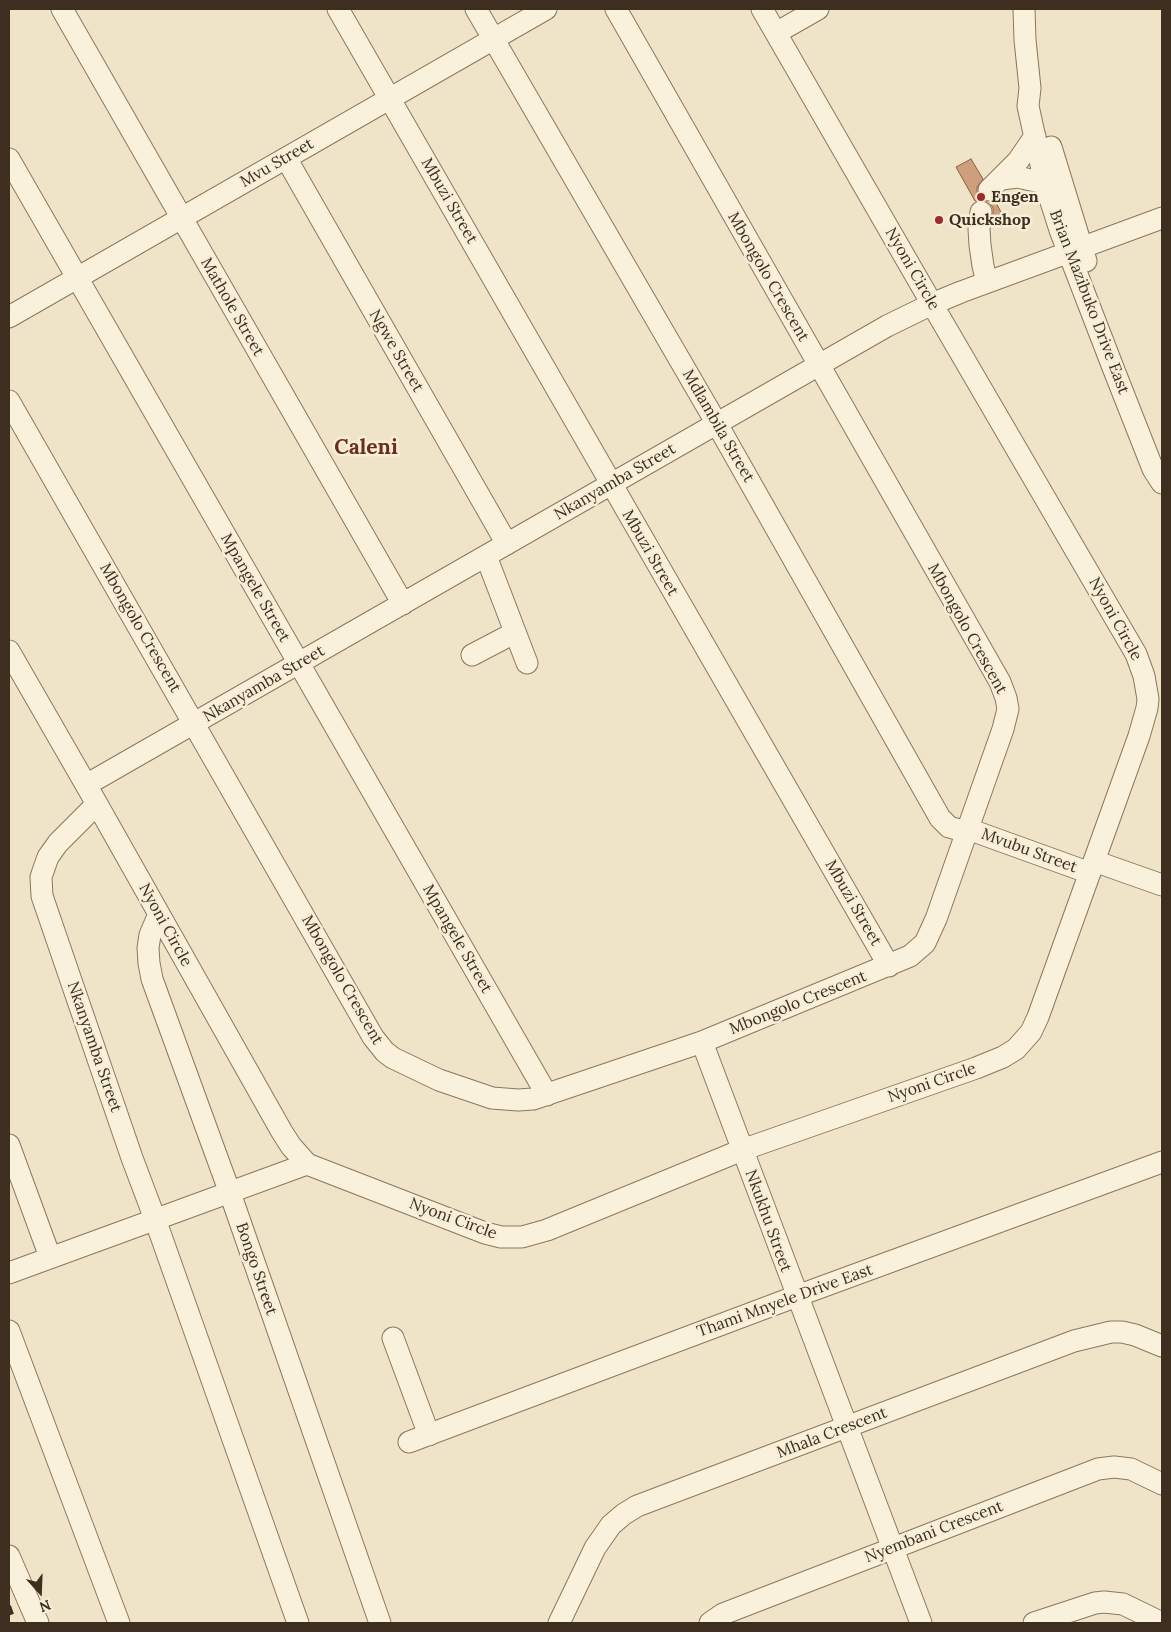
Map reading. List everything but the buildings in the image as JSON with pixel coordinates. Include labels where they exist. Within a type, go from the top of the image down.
[{"type":"street","name":"Mathole Street","points":[[62,9],[180,218],[403,604]]},
{"type":"street","name":"Mbuzi Street","points":[[338,9],[889,966]]},
{"type":"street","name":"Mdlambila Street","points":[[476,9],[717,424],[940,818],[961,829]]},
{"type":"street","name":"Mvu Street","points":[[9,317],[546,9]]},
{"type":"street","name":"Mbongolo Crescent","points":[[9,401],[373,1037],[385,1052],[402,1064],[492,1098],[525,1100],[547,1095],[702,1042],[910,956],[925,942],[936,919],[956,862],[961,829],[1006,719],[1008,709],[1003,690],[616,9]]},
{"type":"street","name":"Nyoni Circle","points":[[9,652],[282,1132],[307,1164],[485,1233],[512,1238],[527,1236],[547,1230],[742,1150],[976,1068],[1003,1057],[1016,1049],[1031,1032],[1038,1017],[1145,719],[1148,699],[1141,664],[762,9]]},
{"type":"street","points":[[776,33],[818,9]]},
{"type":"street","name":"Brian Mazibuko Drive East","points":[[1024,9],[1030,88],[1028,106],[1045,183],[1075,250],[1161,468],[1162,482]]},
{"type":"street","name":"Brian Mazibuko Drive East","points":[[1030,88],[1039,104],[1060,181],[1075,250]]},
{"type":"street","points":[[1034,136],[1018,161],[995,184],[1018,177],[1045,183]]},
{"type":"street","name":"Ngwe Street","points":[[286,158],[507,544]]},
{"type":"street","name":"Mpangele Street","points":[[9,160],[547,1095]]},
{"type":"street","points":[[980,212],[980,244],[987,282]]},
{"type":"street","name":"Nkanyamba Street","points":[[86,785],[887,326],[932,304],[987,282],[1162,218]]},
{"type":"street","points":[[486,556],[527,663]]},
{"type":"street","points":[[472,655],[514,633]]},
{"type":"street","name":"Nkanyamba Street","points":[[97,804],[64,836],[48,857],[41,877],[42,896],[132,1158],[298,1623]]},
{"type":"street","name":"Mvubu Street","points":[[961,829],[1162,885]]},
{"type":"street","name":"Bongo Street","points":[[159,914],[150,935],[148,948],[152,979],[230,1193],[380,1623]]},
{"type":"street","name":"Nkukhu Street","points":[[702,1042],[796,1296],[921,1623]]},
{"type":"street","points":[[9,1145],[50,1257]]},
{"type":"street","name":"Thami Mnyele Drive East","points":[[408,1442],[796,1296],[1162,1162]]},
{"type":"street","points":[[9,1273],[307,1164]]},
{"type":"street","points":[[9,1331],[119,1623]]},
{"type":"street","name":"Mhala Crescent","points":[[560,1623],[595,1548],[611,1525],[624,1514],[638,1506],[1065,1344],[1095,1335],[1122,1332],[1162,1346]]},
{"type":"street","points":[[393,1338],[430,1435]]},
{"type":"street","name":"Nyembani Crescent","points":[[710,1623],[723,1614],[1098,1469],[1114,1467],[1131,1469],[1162,1484]]},
{"type":"street","points":[[9,1556],[38,1623]]},
{"type":"street","points":[[1034,1623],[1095,1603],[1104,1602],[1122,1604],[1162,1623]]},
{"type":"railway","points":[[9,1606],[15,1623]]},
{"type":"place","name":"Engen","points":[[981,197]]},
{"type":"place","name":"Quickshop","points":[[939,220]]},
{"type":"district","name":"Caleni","points":[[366,448]]}]
